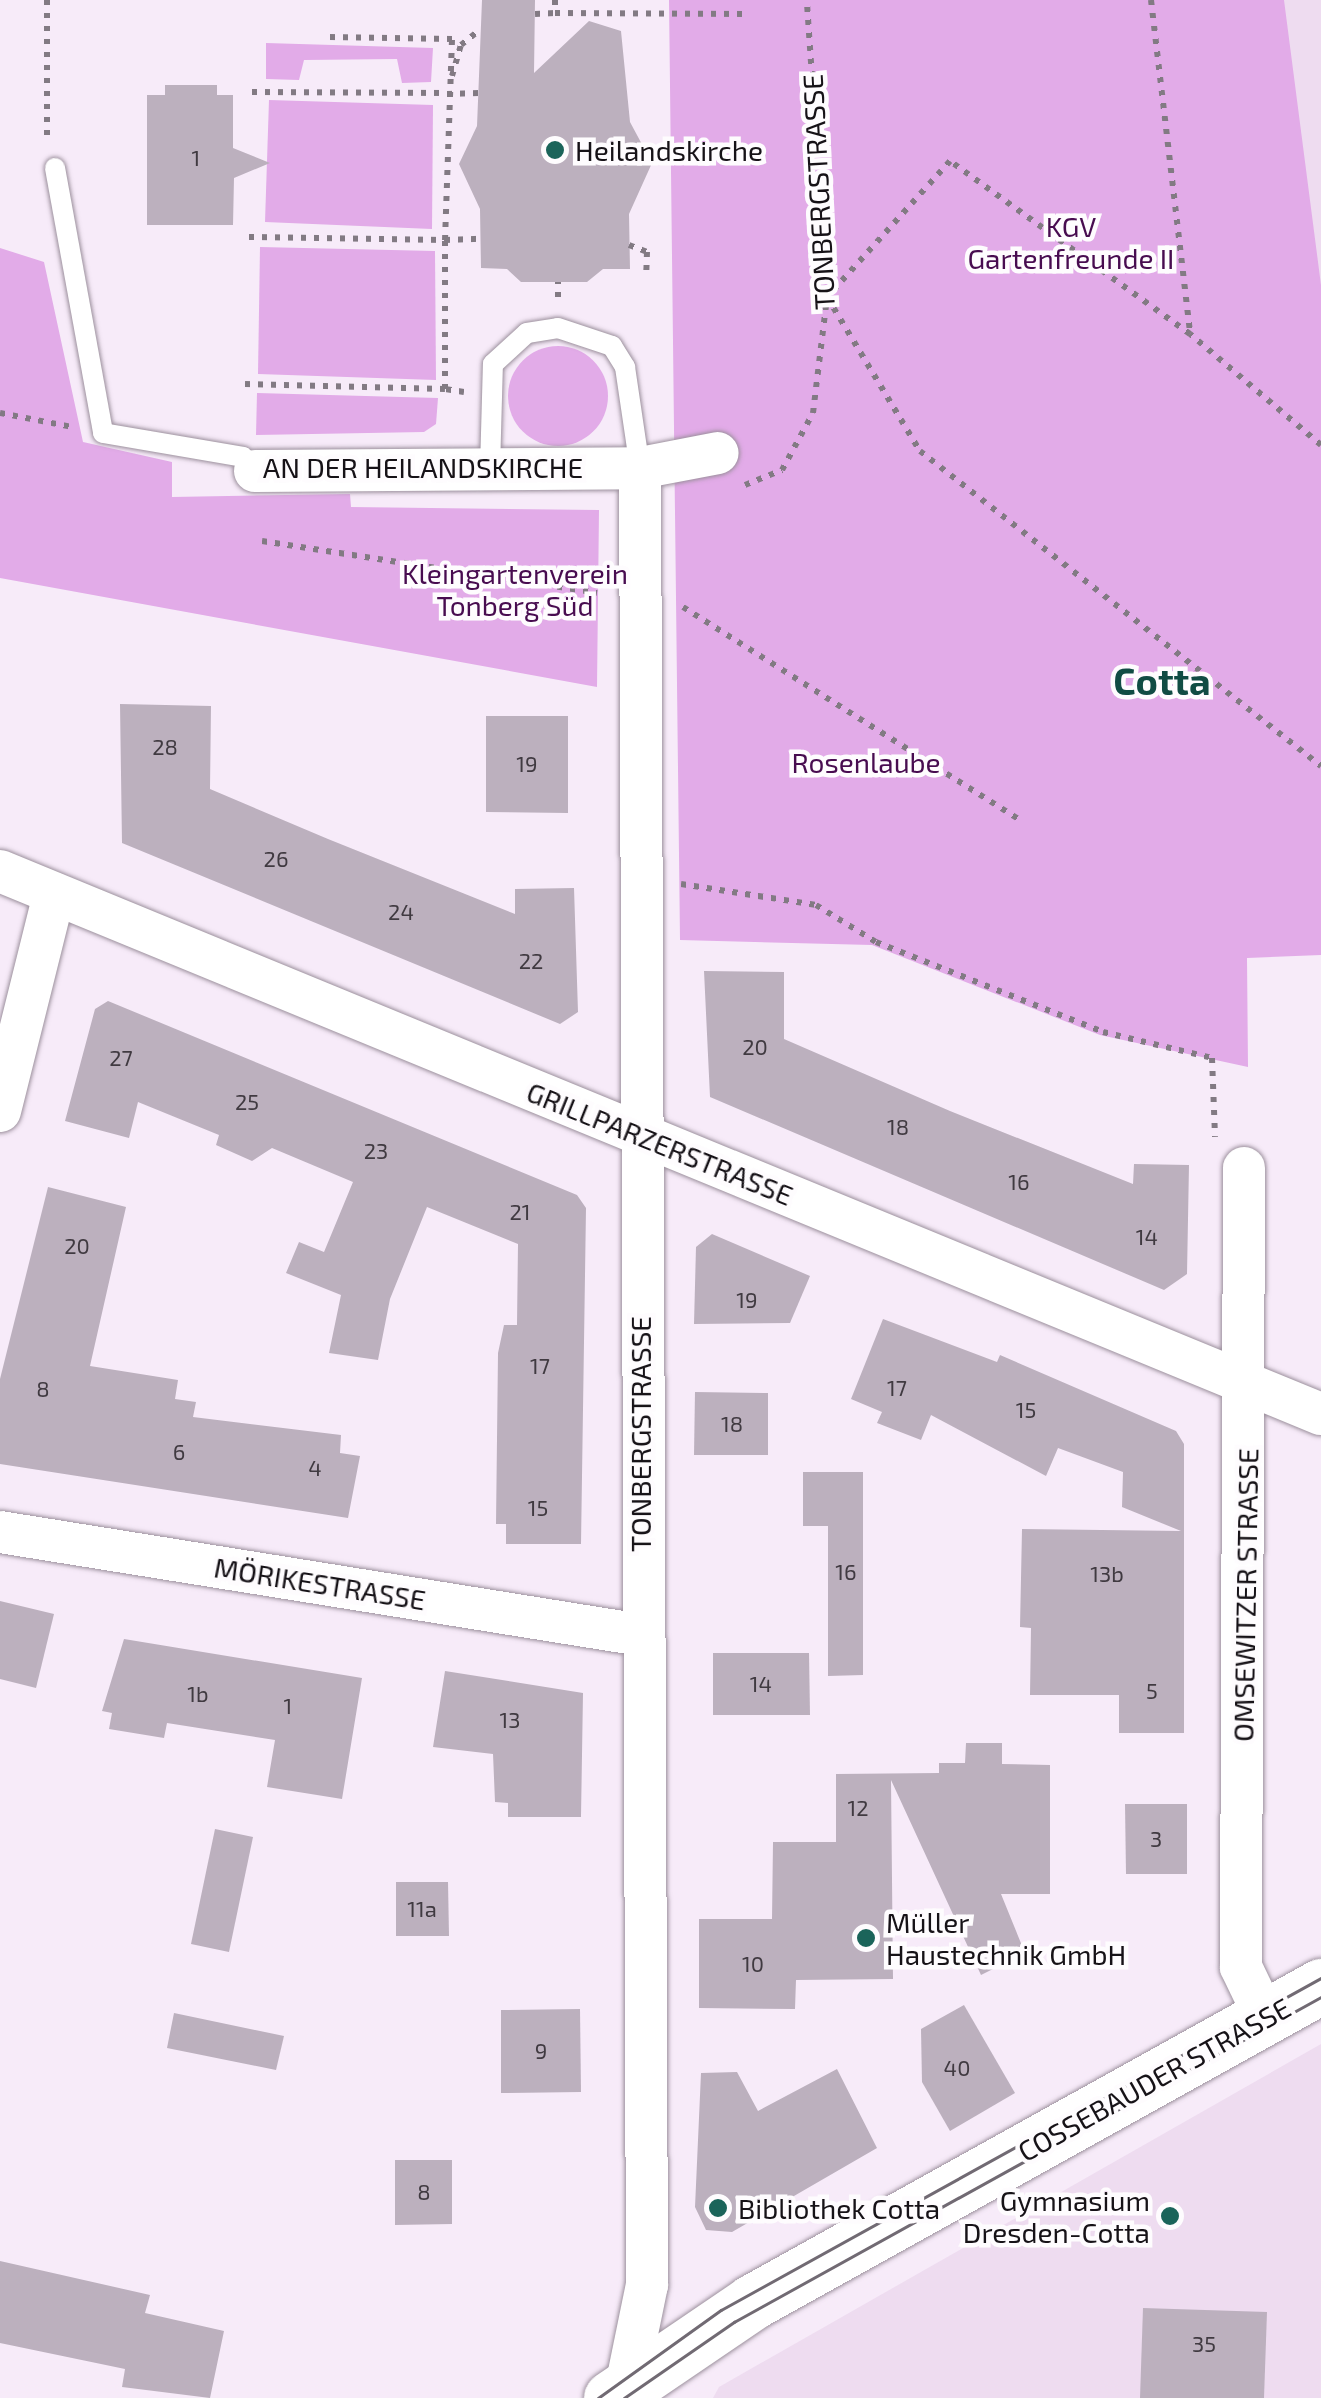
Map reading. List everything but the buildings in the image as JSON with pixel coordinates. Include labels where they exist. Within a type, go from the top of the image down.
[{"type":"main road","name":"COSSEBAUDER STRASSE","points":[[621,2394],[752,2302],[1321,1986]]},
{"type":"street","name":"AN DER HEILANDSKIRCHE","points":[[254,472],[640,468],[718,453]]},
{"type":"street","name":"TONBERGSTRASSE","points":[[621,2394],[647,2284],[640,1635],[640,468]]},
{"type":"street","name":"GRILLPARZERSTRASSE","points":[[0,872],[1321,1414]]},
{"type":"street","points":[[0,1111],[54,894]]},
{"type":"street","name":"OMSEWITZER STRASSE","points":[[1244,1168],[1248,1384],[1241,1967],[1266,2017]]},
{"type":"street","name":"MÖRIKESTRASSE","points":[[0,1532],[640,1635]]},
{"type":"lane","points":[[55,168],[103,433]]},
{"type":"lane","points":[[490,469],[489,396],[507,345],[527,333],[584,331],[625,367],[640,468]]},
{"type":"lane","name":"AN DER HEILANDSKIRCHE","points":[[103,433],[244,457],[254,472]]},
{"type":"path","points":[[46,0],[55,168]]},
{"type":"path","points":[[555,0],[555,13]]},
{"type":"path","name":"TONBERGSTRASSE","points":[[718,453],[748,489],[782,470],[813,413],[827,296],[807,0]]},
{"type":"path","points":[[1150,0],[1190,334]]},
{"type":"path","points":[[535,14],[747,14]]},
{"type":"path","points":[[447,94],[461,45],[478,31]]},
{"type":"path","points":[[329,37],[452,39],[447,94],[445,389]]},
{"type":"path","points":[[252,92],[479,92]]},
{"type":"path","points":[[1321,445],[1190,334],[950,161],[827,296],[920,451],[1321,766]]},
{"type":"path","points":[[249,237],[481,239]]},
{"type":"path","points":[[629,245],[647,252],[646,276]]},
{"type":"path","points":[[245,384],[445,389],[489,396]]},
{"type":"path","points":[[0,413],[103,433]]},
{"type":"path","points":[[640,883],[816,906],[876,942],[1103,1032],[1212,1058],[1216,1157],[1244,1168]]},
{"type":"shaded area","points":[[1283,0],[1321,0],[1321,289]]},
{"type":"shaded area","name":"Gymnasium Dresden-Cotta","points":[[1321,2044],[1321,2398],[713,2398],[719,2387]]},
{"type":"green space","points":[[669,0],[1284,0],[1321,285],[1321,955],[1247,958],[1248,1067],[1100,1035],[872,945],[680,940]]},
{"type":"green space","points":[[266,43],[433,48],[431,82],[402,83],[397,59],[304,60],[299,80],[266,79]]},
{"type":"green space","points":[[269,100],[433,105],[432,229],[265,222]]},
{"type":"green space","points":[[260,247],[435,251],[436,380],[258,374]]},
{"type":"green space","name":"Kleingartenverein Tonberg Süd","points":[[0,248],[44,262],[83,442],[172,462],[172,497],[350,494],[351,507],[599,510],[597,687],[0,578]]},
{"type":"green space","points":[[558,346],[586,354],[600,368],[608,396],[600,424],[586,438],[558,446],[530,438],[516,424],[508,396],[516,368],[530,354]]},
{"type":"green space","points":[[257,393],[438,398],[436,424],[424,432],[256,435]]},
{"type":"tram line","points":[[598,2398],[721,2310],[1321,1978]]},
{"type":"tram line","points":[[624,2398],[734,2322],[1321,1997]]},
{"type":"place","name":"Heilandskirche","points":[[555,150]]},
{"type":"place","name":"Müller Haustechnik GmbH","points":[[866,1938]]},
{"type":"place","name":"Bibliothek Cotta","points":[[718,2208]]},
{"type":"place","name":"Gymnasium Dresden-Cotta","points":[[1170,2216]]},
{"type":"district","name":"Cotta","points":[[1162,681]]},
{"type":"park label","name":"KGV Gartenfreunde II","points":[[1071,242]]},
{"type":"park label","name":"Rosenlaube","points":[[866,762]]}]
